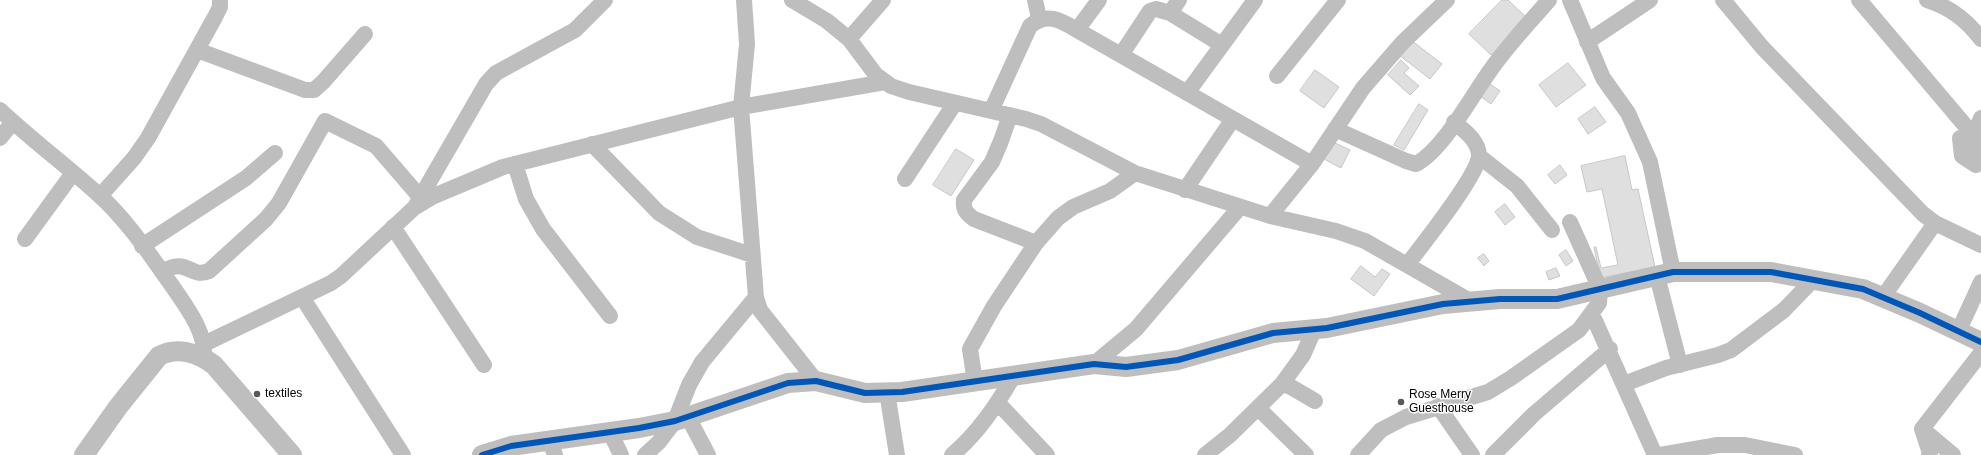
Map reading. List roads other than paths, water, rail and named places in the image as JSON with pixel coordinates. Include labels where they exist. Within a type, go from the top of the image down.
[{"type":"street","points":[[100,196],[134,158],[148,138],[215,17],[220,6],[220,0]]},
{"type":"street","points":[[744,0],[747,44],[741,107],[756,297],[760,310],[816,381]]},
{"type":"street","points":[[792,0],[827,21],[849,39],[876,75],[891,86],[909,92],[1010,115],[1041,124],[1135,173],[1270,216],[1336,231],[1365,241],[1470,301]]},
{"type":"street","points":[[849,39],[883,0]]},
{"type":"street","points":[[1035,0],[1039,18]]},
{"type":"street","points":[[1077,30],[1099,0]]},
{"type":"street","points":[[1170,13],[1179,0]]},
{"type":"street","points":[[1187,93],[1255,0]]},
{"type":"street","points":[[1277,76],[1338,0]]},
{"type":"street","points":[[1270,216],[1312,164],[1334,129],[1374,75],[1403,42],[1447,0]]},
{"type":"street","points":[[1334,129],[1416,164],[1424,159],[1433,149],[1492,68],[1549,0]]},
{"type":"street","points":[[1570,0],[1603,78],[1628,113],[1650,162],[1665,274],[1680,364]]},
{"type":"street","points":[[1587,42],[1650,0]]},
{"type":"street","points":[[1723,0],[1750,34],[1914,206],[1935,223],[1981,245]]},
{"type":"street","points":[[1860,0],[1967,137],[1977,166]]},
{"type":"street","points":[[1927,0],[1956,5],[1981,39]]},
{"type":"street","points":[[84,455],[118,407],[159,356],[168,351],[204,351],[341,276],[394,227],[417,202],[486,84],[496,73],[576,30],[596,3]]},
{"type":"street","points":[[1120,55],[1150,12],[1156,9],[1170,13],[1222,45]]},
{"type":"street","points":[[991,111],[1030,26],[1039,18],[1051,18],[1077,30],[1312,164]]},
{"type":"street","points":[[197,50],[305,90],[314,90],[323,82],[365,34]]},
{"type":"street","points":[[417,202],[503,167],[592,144],[741,107],[885,82]]},
{"type":"street","points":[[905,179],[956,103]]},
{"type":"street","points":[[0,110],[100,196],[142,246],[186,306],[204,351],[222,375],[292,455]]},
{"type":"street","points":[[1010,115],[1001,142],[992,162],[964,200],[963,206],[965,212],[974,219],[1036,243]]},
{"type":"street","points":[[1967,137],[1981,118]]},
{"type":"street","points":[[1185,190],[1233,119]]},
{"type":"street","points":[[162,272],[178,266],[186,266],[194,272],[202,274],[210,271],[266,219],[279,203],[325,121],[376,146],[417,202]]},
{"type":"street","points":[[0,138],[13,122]]},
{"type":"street","points":[[1407,265],[1455,201],[1476,168],[1479,156],[1476,144],[1468,134],[1454,122]]},
{"type":"street","points":[[592,144],[659,213],[697,237],[752,256]]},
{"type":"street","points":[[142,246],[246,178],[275,153]]},
{"type":"street","points":[[1479,156],[1517,186],[1552,230]]},
{"type":"street","points":[[515,164],[526,199],[543,228],[610,316]]},
{"type":"street","points":[[25,239],[73,173]]},
{"type":"street","points":[[974,382],[970,349],[994,306],[1036,243],[1058,218],[1073,207],[1110,191],[1135,173]]},
{"type":"street","points":[[1094,364],[1136,329],[1240,206]]},
{"type":"street","points":[[1358,455],[1381,430],[1406,417],[1438,406],[1466,400],[1494,389],[1554,349],[1579,330],[1599,303],[1600,289],[1570,222]]},
{"type":"street","points":[[1882,297],[1935,223]]},
{"type":"street","points":[[394,227],[484,365]]},
{"type":"street","points":[[482,455],[511,446],[552,448],[610,432],[682,419],[788,383],[816,381],[865,393],[887,392],[1013,377],[1094,364],[1126,367],[1178,360],[1273,333],[1314,330],[1443,304],[1470,301],[1557,299],[1665,274],[1770,272],[1863,289],[1981,342]]},
{"type":"street","points":[[1624,384],[1680,364],[1718,355],[1731,350],[1784,310],[1813,280]]},
{"type":"street","points":[[1958,332],[1981,282]]},
{"type":"street","points":[[302,297],[403,455]]},
{"type":"street","points":[[645,455],[682,419],[689,385],[699,367],[756,297]]},
{"type":"street","points":[[1592,314],[1610,350],[1655,455]]},
{"type":"street","points":[[1205,455],[1258,408],[1282,384],[1303,355],[1314,330]]},
{"type":"street","points":[[1494,455],[1534,414],[1610,350]]},
{"type":"street","points":[[1922,429],[1981,353]]},
{"type":"street","points":[[952,455],[966,443],[998,404],[1013,377]]},
{"type":"street","points":[[1282,384],[1291,387],[1314,401]]},
{"type":"street","points":[[887,392],[897,455]]},
{"type":"street","points":[[998,404],[1047,455]]},
{"type":"street","points":[[1438,406],[1472,455]]},
{"type":"street","points":[[1258,408],[1306,455]]},
{"type":"street","points":[[682,419],[708,455]]},
{"type":"street","points":[[1922,429],[1930,453],[1929,455]]},
{"type":"street","points":[[1922,429],[1953,455]]},
{"type":"street","points":[[610,432],[621,455]]},
{"type":"street","points":[[1660,455],[1718,445],[1745,445],[1794,455]]},
{"type":"place","name":"textiles","points":[[257,394]]},
{"type":"place","name":"Rose Merry Guesthouse","points":[[1401,402]]}]
